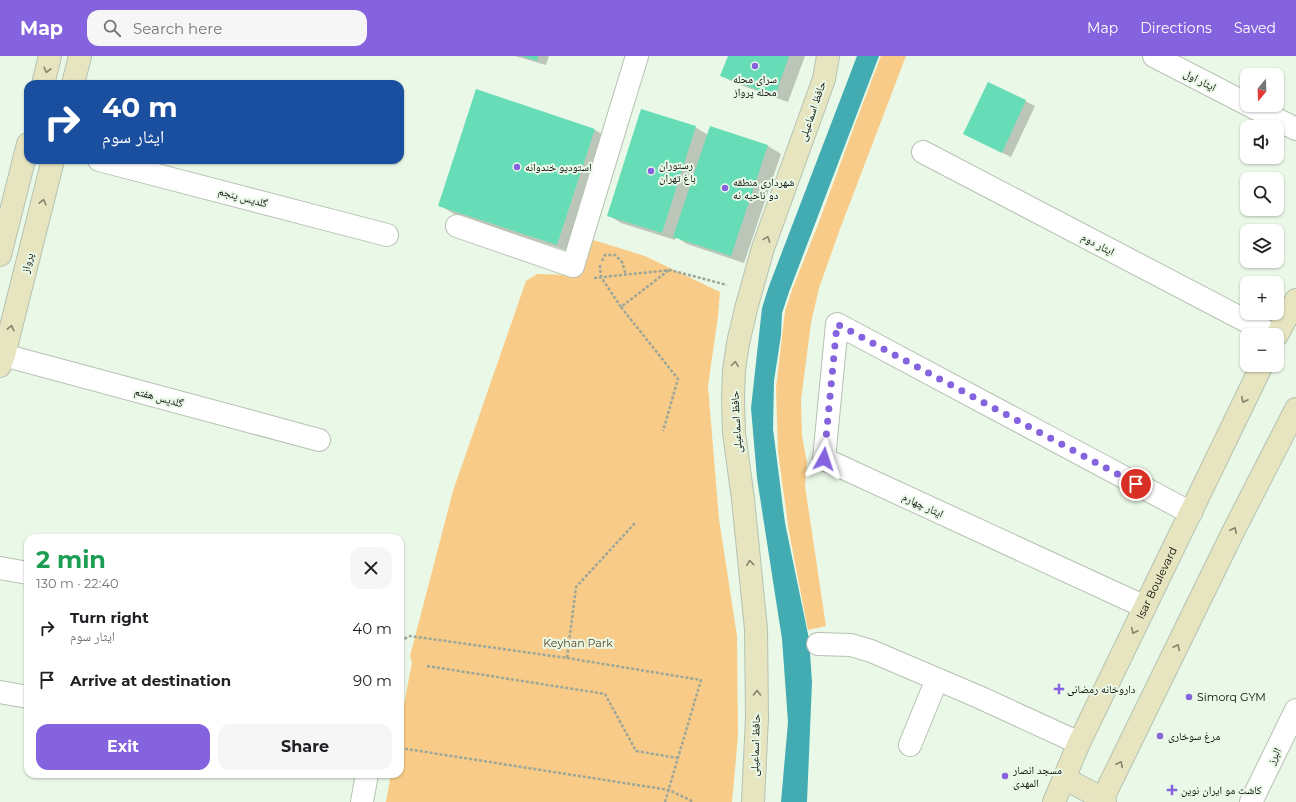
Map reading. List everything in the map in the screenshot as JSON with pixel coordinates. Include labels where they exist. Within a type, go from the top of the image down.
[{"type":"street","points":[[44,80],[50,56]]},
{"type":"street","points":[[74,80],[80,56]]},
{"type":"street","points":[[457,226],[573,266],[637,56]]},
{"type":"street","name":"حافظ اسماعیلی","points":[[753,802],[757,716],[756,629],[743,499],[734,433],[734,370],[738,343],[763,248],[824,79],[828,56]]},
{"type":"street","name":"ایثار اول","points":[[1154,56],[1240,100]]},
{"type":"street","name":"ایثار اول","points":[[1263,112],[1296,129]]},
{"type":"street","name":"ایثار دوم","points":[[923,152],[1260,328]]},
{"type":"street","points":[[0,255],[6,207],[24,155]]},
{"type":"street","name":"پرواز","points":[[1,358],[52,164]]},
{"type":"street","name":"گلدیس پنجم","points":[[114,164],[387,235]]},
{"type":"street","points":[[1281,328],[1296,300]]},
{"type":"street","name":"ایثار چهارم","points":[[1145,607],[824,459],[837,324],[1191,513]]},
{"type":"street","name":"گلدیس هفتم","points":[[1,358],[319,440]]},
{"type":"street","name":"Isar Boulevard","points":[[1054,802],[1079,744],[1259,372]]},
{"type":"street","points":[[1064,778],[1105,801],[1233,532],[1296,410]]},
{"type":"street","points":[[0,568],[24,571]]},
{"type":"street","points":[[818,644],[851,645],[871,651],[937,679],[1079,744]]},
{"type":"street","points":[[910,745],[937,679]]},
{"type":"street","points":[[0,692],[24,696]]},
{"type":"street","name":"البرز","points":[[1251,802],[1296,710]]},
{"type":"street","points":[[362,802],[366,778]]},
{"type":"path","points":[[626,274],[622,262],[615,255],[605,255],[600,264],[601,277],[621,307],[678,379],[663,431]]},
{"type":"path","points":[[573,266],[592,278],[670,270],[751,291]]},
{"type":"path","points":[[621,307],[670,270]]},
{"type":"path","points":[[567,658],[576,587],[635,523]]},
{"type":"path","points":[[404,639],[410,636],[567,658],[701,680],[665,802]]},
{"type":"path","points":[[427,666],[605,694],[636,751],[678,758]]},
{"type":"path","points":[[404,749],[669,790],[694,802]]},
{"type":"green space","points":[[881,56],[906,56],[819,288],[811,323],[801,400],[802,436],[807,463],[805,486],[826,626],[808,630],[789,532],[778,452],[776,388],[785,311]]},
{"type":"green space","name":"Keyhan Park","points":[[587,238],[645,256],[720,292],[708,386],[719,519],[737,636],[738,736],[732,802],[386,802],[390,778],[404,778],[404,705],[412,662],[410,656],[453,491],[526,281],[537,274],[574,275]]},
{"type":"water","points":[[857,56],[879,56],[782,313],[781,335],[774,381],[773,429],[785,523],[809,639],[812,682],[807,802],[781,802],[788,722],[782,639],[757,478],[751,408],[762,308],[769,286]]},
{"type":"building","points":[[522,56],[538,56],[537,61]]},
{"type":"building","name":"سرای محله محله پرواز","points":[[728,56],[789,56],[775,96],[720,76]]},
{"type":"building","points":[[988,82],[1026,100],[1002,153],[963,134]]},
{"type":"building","name":"استودیو خندوانه","points":[[476,89],[595,129],[557,245],[438,206]]},
{"type":"building","name":"رستوران باغ تهران","points":[[641,109],[696,126],[662,233],[607,216]]},
{"type":"building","points":[[710,126],[768,145],[731,256],[673,237]]},
{"type":"place","name":"سرای محله محله پرواز","points":[[755,66]]},
{"type":"place","name":"استودیو خندوانه","points":[[517,167]]},
{"type":"place","name":"رستوران باغ تهران","points":[[651,171]]},
{"type":"place","name":"شهرداری منطقه دو ناحیه نه","points":[[725,188]]},
{"type":"place","name":"داروخانه رمضانی","points":[[1059,689]]},
{"type":"place","name":"Simorq GYM","points":[[1189,697]]},
{"type":"place","name":"مرغ سوخاری","points":[[1160,736]]},
{"type":"place","name":"مسجد انصار المهدی","points":[[1005,776]]},
{"type":"place","name":"کاشت مو ایران نوین","points":[[1172,790]]},
{"type":"route","points":[[824,459],[837,324],[1136,484]]}]
